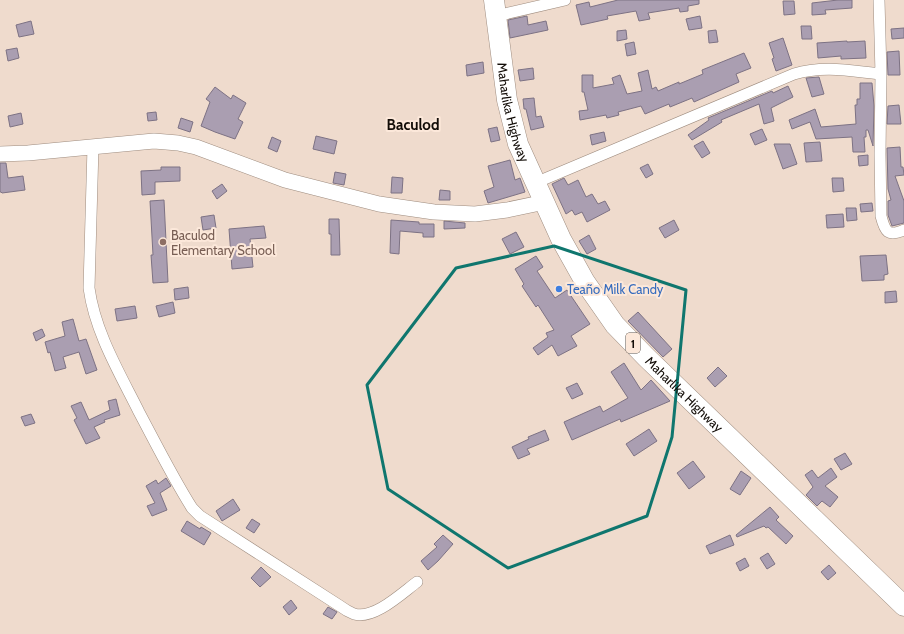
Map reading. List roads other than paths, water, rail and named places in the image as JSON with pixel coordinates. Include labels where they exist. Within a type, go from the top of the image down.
[{"type":"highway","name":"Maharlika Highway","points":[[495,8],[507,100],[518,144],[562,239],[585,282],[615,325],[646,357],[904,606]]},
{"type":"street","points":[[495,8],[565,0]]},
{"type":"street","points":[[879,0],[881,74],[881,216],[884,226],[891,234],[904,230]]},
{"type":"street","points":[[535,183],[794,74],[807,70],[819,69],[881,74]]},
{"type":"street","points":[[0,154],[28,153],[154,141],[196,148],[285,180],[379,204],[434,212],[475,214],[507,210],[545,202]]},
{"type":"street","points":[[93,147],[89,288],[91,305],[97,325],[121,377],[192,508],[200,516],[354,614],[371,613],[388,604],[417,582]]},
{"type":"place","name":"Baculod Elementary School","points":[[163,242]]},
{"type":"place","name":"Teaño Milk Candy","points":[[559,289]]},
{"type":"district","name":"Baculod","points":[[413,125]]}]
